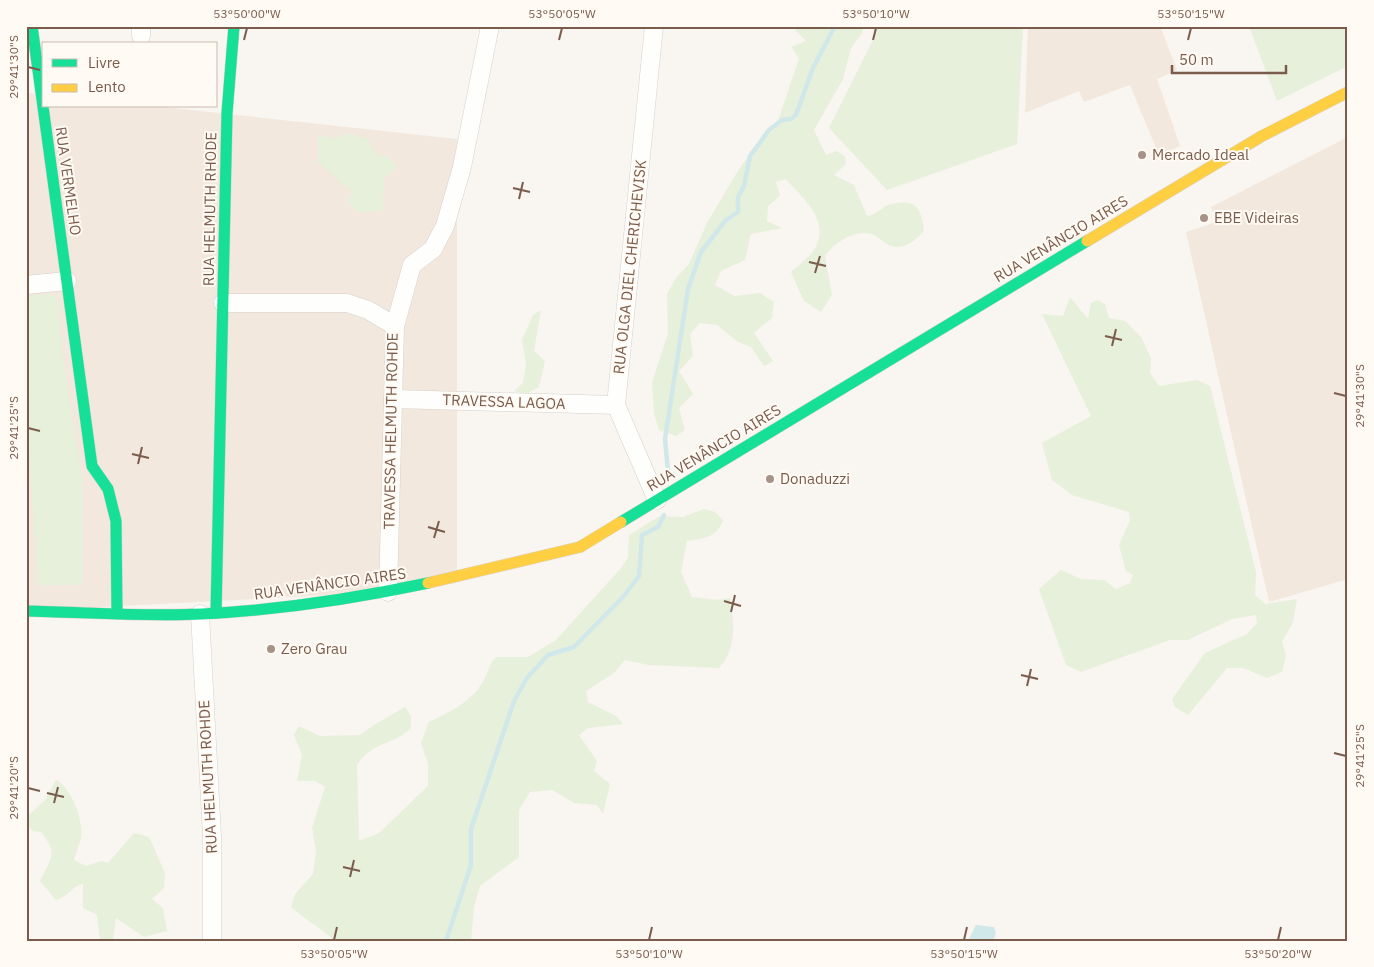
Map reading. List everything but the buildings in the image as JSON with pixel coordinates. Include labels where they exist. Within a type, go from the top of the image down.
[{"type":"street","name":"RUA VERMELHO","points":[[32,26],[42,99]]},
{"type":"street","name":"RUA HELMUTH RHODE","points":[[223,303],[227,113],[234,26]]},
{"type":"street","points":[[395,326],[412,265],[433,249],[446,226],[462,167],[490,26]]},
{"type":"street","name":"RUA OLGA DIEL CHERICHEVISK","points":[[654,26],[616,405],[657,500]]},
{"type":"street","name":"RUA VENÂNCIO AIRES","points":[[26,611],[208,614],[291,606],[388,592],[457,578],[580,547],[1262,136],[1348,92]]},
{"type":"street","name":"RUA VERMELHO","points":[[43,108],[92,466],[108,489],[116,521],[117,612]]},
{"type":"street","points":[[26,285],[67,280]]},
{"type":"street","name":"TRAVESSA HELMUTH ROHDE","points":[[223,303],[347,304],[368,310],[395,326],[388,592]]},
{"type":"street","name":"RUA HELMUTH ROHDE","points":[[212,941],[208,614],[223,303]]},
{"type":"street","name":"TRAVESSA LAGOA","points":[[393,399],[616,405]]},
{"type":"shaded area","points":[[1028,26],[1160,26],[1177,70],[1157,79],[1180,146],[1159,155],[1130,85],[1084,102],[1079,91],[1025,113]]},
{"type":"shaded area","points":[[26,93],[42,94],[42,108],[172,108],[457,139],[457,579],[388,592],[26,611]]},
{"type":"shaded area","points":[[1348,137],[1348,579],[1269,602],[1186,232],[1217,222],[1211,207]]},
{"type":"green space","points":[[796,26],[863,26],[862,33],[851,48],[843,79],[814,130],[826,155],[836,151],[845,156],[846,164],[834,175],[854,185],[867,216],[888,205],[912,204],[922,217],[924,231],[914,241],[901,247],[891,246],[874,235],[865,233],[852,235],[839,242],[825,256],[832,295],[821,312],[804,301],[791,272],[814,250],[819,239],[820,229],[818,220],[807,203],[786,179],[776,182],[780,196],[768,206],[767,221],[782,228],[751,234],[745,260],[721,271],[715,285],[734,296],[760,293],[774,302],[772,318],[754,333],[773,361],[764,366],[751,347],[738,342],[717,325],[700,323],[690,334],[693,356],[679,371],[693,394],[679,408],[685,430],[676,436],[659,430],[654,414],[652,383],[668,333],[667,294],[676,278],[689,264],[707,223],[739,169],[761,139],[777,124],[799,58],[791,47],[806,41],[795,30]]},
{"type":"green space","points":[[876,26],[1023,26],[1017,144],[887,190],[829,128],[873,40]]},
{"type":"green space","points":[[1249,26],[1348,26],[1348,66],[1277,101]]},
{"type":"green space","points":[[349,133],[367,139],[378,155],[388,157],[398,167],[384,178],[383,210],[359,213],[347,201],[352,192],[318,162],[318,135],[333,139]]},
{"type":"green space","points":[[51,294],[58,298],[62,353],[82,480],[82,585],[38,585],[26,400],[26,296]]},
{"type":"green space","points":[[1070,297],[1088,319],[1091,303],[1098,300],[1105,304],[1109,318],[1125,321],[1141,337],[1151,358],[1150,373],[1159,386],[1197,380],[1210,386],[1256,572],[1255,595],[1265,604],[1297,599],[1293,622],[1282,642],[1286,656],[1282,672],[1267,678],[1243,668],[1227,668],[1188,715],[1175,707],[1172,699],[1205,653],[1247,634],[1257,623],[1256,615],[1232,619],[1188,640],[1170,640],[1081,672],[1066,665],[1039,589],[1061,570],[1081,579],[1104,580],[1116,589],[1130,583],[1133,575],[1126,571],[1119,545],[1130,520],[1129,512],[1072,495],[1052,480],[1042,443],[1091,416],[1042,314],[1063,316]]},
{"type":"green space","points":[[541,310],[534,351],[545,361],[539,387],[526,394],[514,391],[523,383],[526,364],[522,340],[533,315]]},
{"type":"green space","points":[[704,509],[715,512],[723,520],[713,534],[704,538],[687,541],[681,572],[692,597],[718,600],[730,598],[733,635],[729,652],[719,668],[649,665],[625,660],[614,673],[586,691],[588,702],[616,716],[623,724],[588,728],[579,735],[597,761],[594,771],[610,784],[603,814],[597,805],[574,803],[552,790],[530,792],[519,810],[519,857],[480,886],[474,907],[471,941],[334,941],[291,907],[295,894],[313,874],[316,850],[312,828],[325,787],[315,781],[297,781],[302,755],[294,735],[299,726],[320,736],[360,735],[405,707],[411,716],[411,728],[398,737],[376,747],[363,757],[357,765],[359,841],[379,833],[428,786],[428,764],[421,743],[429,722],[451,711],[470,697],[481,685],[491,663],[496,657],[528,657],[556,640],[622,567],[628,557],[629,535],[660,516],[683,517]]},
{"type":"green space","points":[[56,780],[67,790],[78,814],[81,838],[74,860],[86,866],[101,861],[108,863],[134,833],[149,837],[165,873],[164,888],[152,899],[163,908],[167,931],[144,937],[116,918],[113,941],[100,941],[97,915],[83,908],[83,884],[56,900],[40,881],[50,861],[50,846],[41,832],[33,831],[27,825],[27,817],[45,800]]},
{"type":"water","points":[[976,925],[994,927],[996,933],[993,941],[968,941]]},
{"type":"waterway","points":[[668,472],[665,439],[688,289],[701,252],[726,220],[738,212],[738,197],[744,186],[750,156],[769,130],[782,120],[791,119],[796,115],[813,68],[835,26]]},
{"type":"waterway","points":[[446,941],[471,865],[471,829],[514,701],[527,678],[548,655],[574,647],[624,596],[639,576],[642,535],[658,527],[664,515]]},
{"type":"traffic: fast","points":[[32,26],[42,99]]},
{"type":"traffic: fast","points":[[216,613],[227,113],[234,26]]},
{"type":"traffic: fast","points":[[43,108],[92,466],[108,489],[116,521],[117,612]]},
{"type":"traffic: fast","points":[[621,522],[1087,241]]},
{"type":"traffic: fast","points":[[26,611],[158,615],[202,614],[259,610],[315,603],[428,583]]},
{"type":"traffic: slow","points":[[1087,241],[1262,136],[1348,92]]},
{"type":"traffic: slow","points":[[428,583],[580,547],[621,522]]},
{"type":"place","name":"Mercado Ideal","points":[[1142,155]]},
{"type":"place","name":"EBE Videiras","points":[[1204,218]]},
{"type":"place","name":"Donaduzzi","points":[[770,479]]},
{"type":"place","name":"Zero Grau","points":[[271,649]]}]
